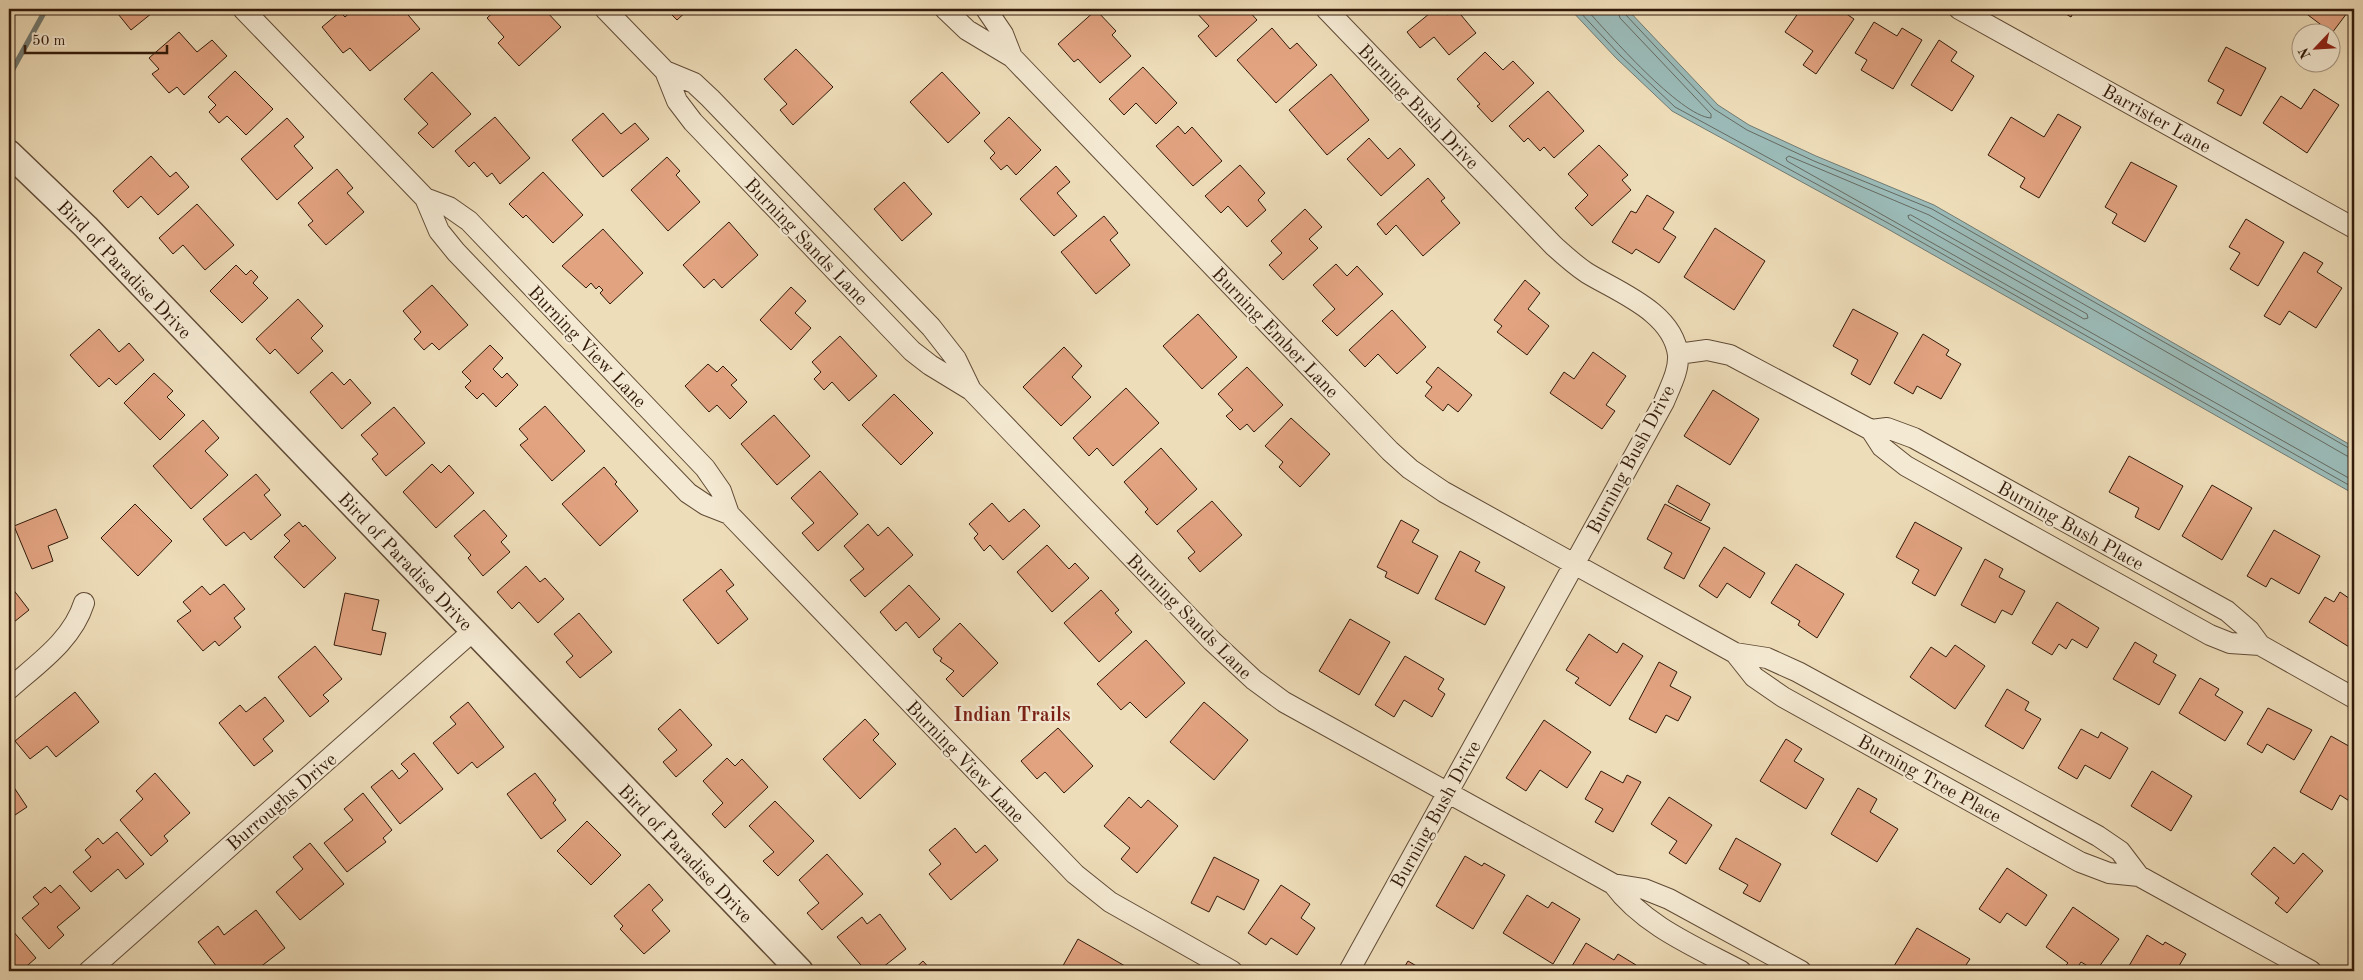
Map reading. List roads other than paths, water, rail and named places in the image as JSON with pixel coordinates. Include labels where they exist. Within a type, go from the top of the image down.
[{"type":"street","name":"Burning View Lane","points":[[243,9],[425,198],[433,219],[447,242],[697,500],[716,510],[729,514]]},
{"type":"street","name":"Burning Sands Lane","points":[[606,9],[665,71],[677,101],[693,122],[905,344],[930,365],[972,390],[1185,614],[1254,680],[1284,702],[1613,884]]},
{"type":"street","name":"Burning Ember Lane","points":[[945,9],[967,30],[1012,57],[1400,460],[1444,492],[1574,564]]},
{"type":"street","name":"Burning Ember Lane","points":[[986,9],[1003,34],[1012,57]]},
{"type":"street","name":"Burning Bush Drive","points":[[1326,9],[1554,246],[1586,272],[1642,305],[1659,320],[1672,336],[1678,354],[1674,378],[1664,402],[1349,971]]},
{"type":"street","name":"Barrister Lane","points":[[1959,9],[2354,228]]},
{"type":"street","name":"Burning Sands Lane","points":[[665,71],[680,76],[702,90],[883,277],[939,337],[956,359],[972,390]]},
{"type":"street","name":"Bird of Paradise Drive","points":[[9,153],[86,227],[800,971]]},
{"type":"street","name":"Burning View Lane","points":[[425,198],[455,210],[482,235],[705,468],[721,491],[729,514],[1085,884],[1137,919],[1232,971]]},
{"type":"street","name":"Burning Bush Place","points":[[1678,354],[1707,350],[1730,355],[1871,430],[1882,447],[1906,466],[2210,635],[2230,644],[2260,645]]},
{"type":"street","name":"Burning Bush Place","points":[[1871,430],[1887,428],[1904,433],[2227,611],[2249,630],[2260,645],[2354,698]]},
{"type":"street","name":"Burning Tree Place","points":[[1574,564],[1735,653],[1767,658],[1798,672],[2098,836],[2120,851],[2139,876],[2311,971]]},
{"type":"street","points":[[9,689],[64,640],[76,623],[84,603]]},
{"type":"street","name":"Burroughs Drive","points":[[88,971],[473,631]]},
{"type":"street","name":"Burning Tree Place","points":[[1735,653],[1754,677],[1783,697],[2063,853],[2095,869],[2125,876],[2139,876]]},
{"type":"street","points":[[1613,884],[1627,902],[1645,917],[1741,971]]},
{"type":"street","points":[[1613,884],[1644,888],[1664,896],[1801,971]]},
{"type":"water","points":[[1570,9],[1627,9],[1718,105],[1749,125],[1816,156],[1934,205],[2354,447],[2354,494],[1886,228],[1672,111],[1616,58]]},
{"type":"waterway","points":[[9,76],[46,9]]},
{"type":"district","name":"Indian Trails","points":[[1012,714]]}]
